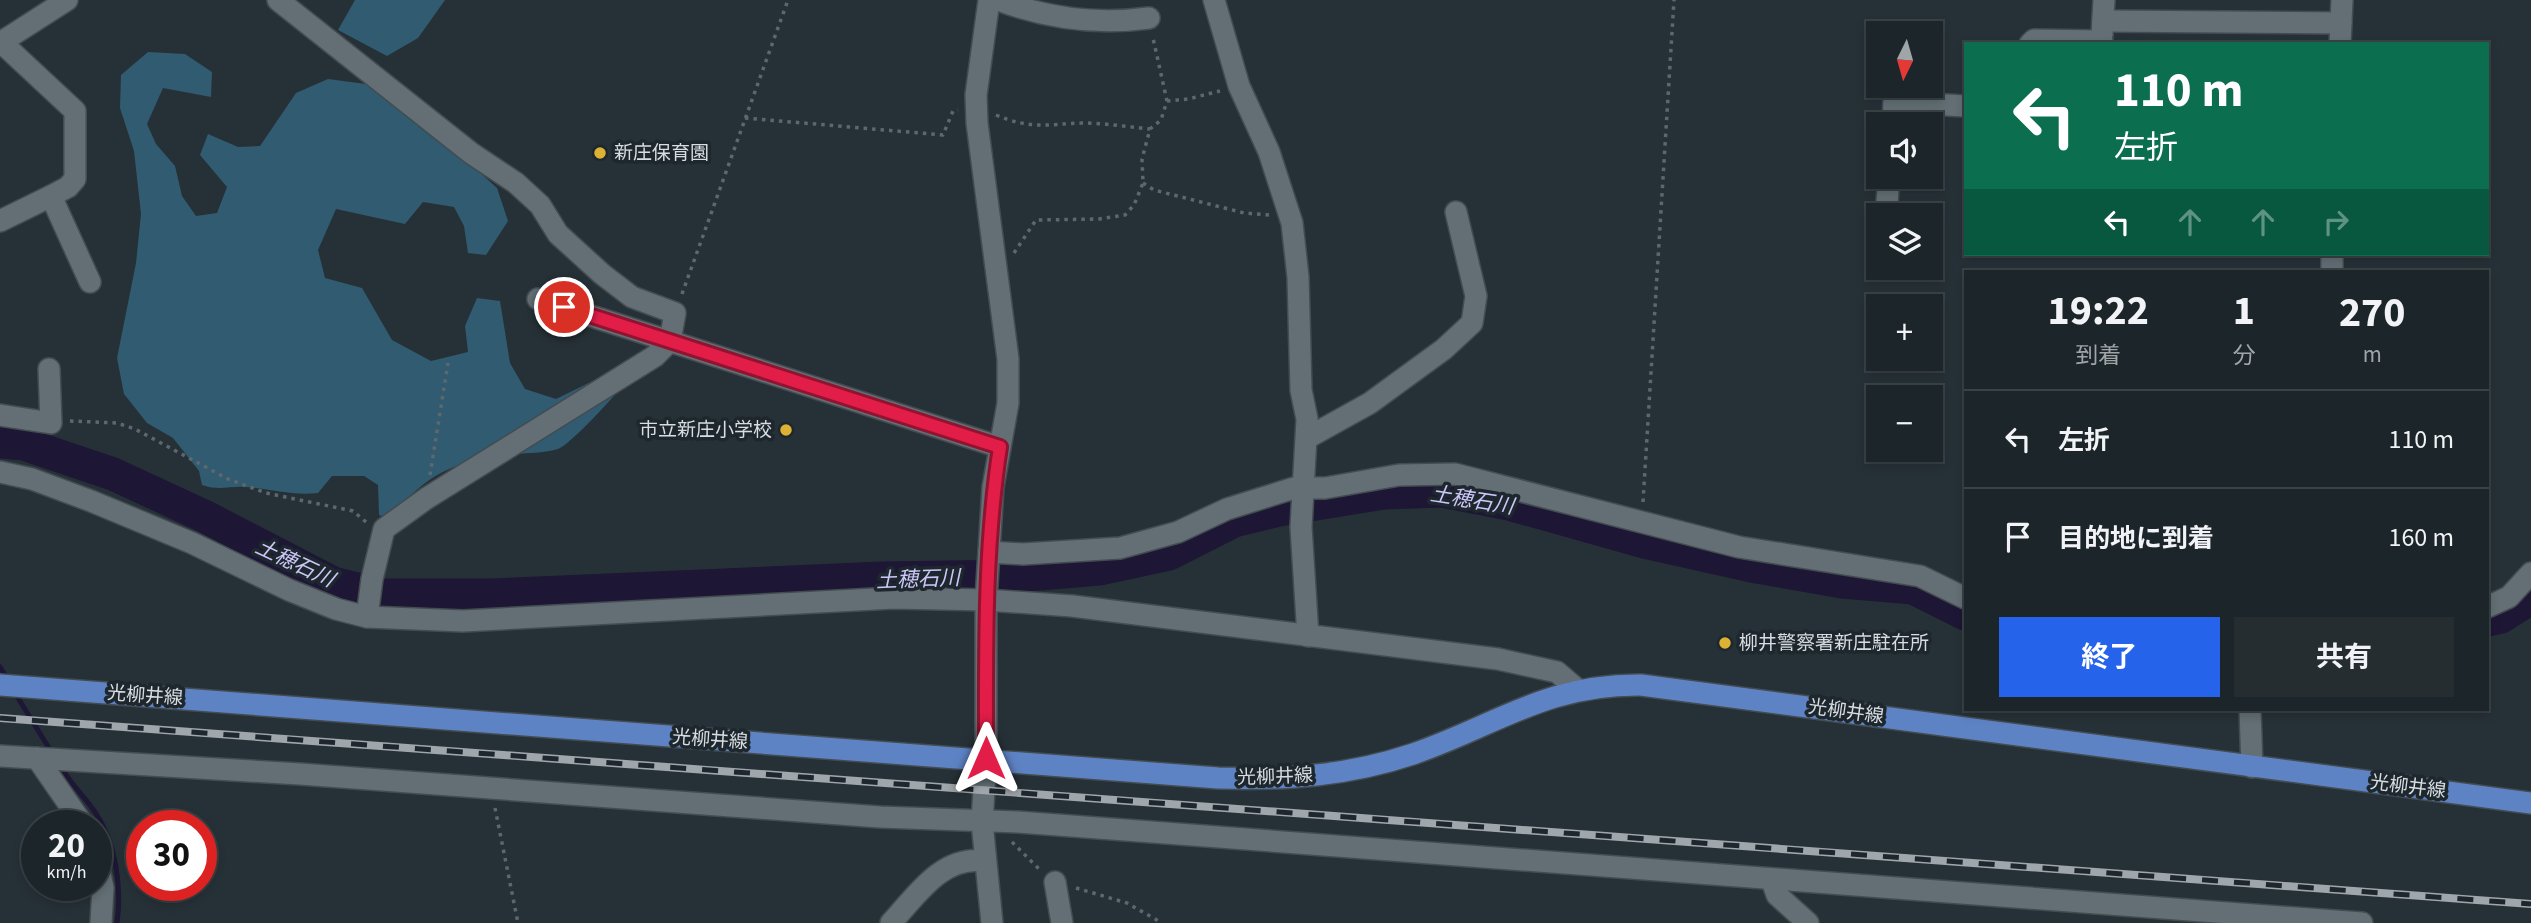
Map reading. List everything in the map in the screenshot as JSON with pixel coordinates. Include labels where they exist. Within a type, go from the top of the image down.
[{"type":"main road","name":"光柳井線","points":[[7,686],[1269,780],[1323,776],[1414,753],[1547,698],[1578,690],[1641,685],[2531,803]]},
{"type":"street","points":[[0,221],[68,187],[75,179],[75,111],[0,42],[67,0]]},
{"type":"street","points":[[278,0],[471,153],[516,183],[540,205],[558,233],[602,274],[632,297],[676,313],[670,341],[610,386],[427,498],[384,529],[372,579],[367,617]]},
{"type":"street","points":[[989,0],[977,109],[1008,359],[1008,403],[1000,447],[987,597],[986,758],[982,822],[992,923]]},
{"type":"street","points":[[998,0],[1035,13],[1117,22],[1149,18]]},
{"type":"street","points":[[1214,0],[1239,86],[1269,152],[1290,215],[1298,277],[1301,390],[1307,419],[1301,527],[1308,636]]},
{"type":"street","points":[[2032,42],[2102,27],[2340,34],[2342,0]]},
{"type":"street","points":[[1894,112],[1894,102],[1964,106]]},
{"type":"street","points":[[51,196],[90,282]]},
{"type":"street","points":[[1307,438],[1370,403],[1444,349],[1472,323],[1476,296],[1456,212]]},
{"type":"street","points":[[538,299],[1000,447]]},
{"type":"street","points":[[0,415],[51,423],[49,369]]},
{"type":"street","points":[[0,472],[32,479],[91,500],[192,543],[289,590],[336,609],[367,617],[463,621],[894,598],[987,597],[1498,659],[1557,672],[1578,690]]},
{"type":"street","points":[[989,558],[1120,548],[1178,532],[1227,509],[1294,488],[1302,491],[1325,488],[1399,474],[1455,474],[1739,547],[1920,576],[1964,598]]},
{"type":"street","points":[[2489,606],[2509,597],[2531,573]]},
{"type":"street","points":[[2250,711],[2252,767]]},
{"type":"street","points":[[0,756],[982,822],[1032,823],[1772,881],[1924,889],[2362,923]]},
{"type":"street","points":[[41,758],[74,810]]},
{"type":"street","points":[[891,923],[926,884],[953,864],[974,859],[984,861]]},
{"type":"street","points":[[1772,881],[1777,895],[1808,923]]},
{"type":"street","points":[[1055,882],[1062,923]]},
{"type":"street","points":[[101,923],[102,901]]},
{"type":"path","points":[[676,313],[788,0]]},
{"type":"path","points":[[1639,521],[1656,316],[1674,0]]},
{"type":"path","points":[[995,258],[1016,253],[1036,220],[1099,219],[1125,215],[1134,205],[1143,183],[1142,159],[1150,129],[1161,120],[1167,100],[1149,18]]},
{"type":"path","points":[[1167,100],[1188,99],[1239,86]]},
{"type":"path","points":[[745,118],[943,135],[953,111],[977,109],[1027,125],[1054,127],[1083,123],[1150,129]]},
{"type":"path","points":[[1143,183],[1154,190],[1244,213],[1290,215]]},
{"type":"path","points":[[430,472],[449,363]]},
{"type":"path","points":[[51,423],[68,421],[126,426],[228,479],[266,493],[353,511],[365,522],[384,529]]},
{"type":"path","points":[[495,789],[494,804],[518,923]]},
{"type":"shaded area","points":[[355,0],[445,0],[418,38],[387,56],[338,30]]},
{"type":"shaded area","points":[[148,52],[185,54],[212,72],[211,97],[163,88],[147,124],[156,144],[175,166],[182,196],[196,216],[217,213],[227,187],[200,155],[208,134],[238,147],[260,146],[296,93],[328,79],[366,84],[380,89],[432,129],[497,188],[508,221],[486,255],[468,253],[464,226],[454,207],[423,202],[405,224],[336,209],[318,250],[325,278],[362,288],[392,340],[431,361],[468,352],[465,326],[477,298],[500,301],[510,363],[525,389],[556,399],[605,375],[626,381],[583,429],[558,449],[477,460],[445,471],[417,490],[392,519],[379,515],[378,485],[364,476],[332,476],[318,493],[309,494],[202,485],[199,471],[173,438],[147,423],[124,394],[117,358],[136,263],[141,214],[134,151],[120,108],[121,75]]},
{"type":"waterway","name":"土穂石川","points":[[0,442],[24,444],[113,474],[206,517],[333,583],[382,595],[493,595],[882,578],[1016,576],[1099,569],[1169,554],[1234,521],[1279,510],[1384,493],[1442,491],[1509,504],[1648,543],[1751,566],[1842,582],[1913,588],[1964,614]]},
{"type":"waterway","name":"土穂石川","points":[[2489,620],[2501,617],[2531,598]]},
{"type":"waterway","points":[[0,667],[7,678]]},
{"type":"waterway","points":[[15,693],[52,753]]},
{"type":"waterway","points":[[59,764],[95,812],[108,837],[118,880],[117,923]]},
{"type":"railway","points":[[0,718],[2531,904]]},
{"type":"place","name":"新庄保育園","points":[[600,153]]},
{"type":"place","name":"市立新庄小学校","points":[[786,430]]},
{"type":"place","name":"柳井警察署新庄駐在所","points":[[1725,643]]},
{"type":"route","points":[[564,307],[1000,447],[993,487],[986,600],[986,758]]}]
